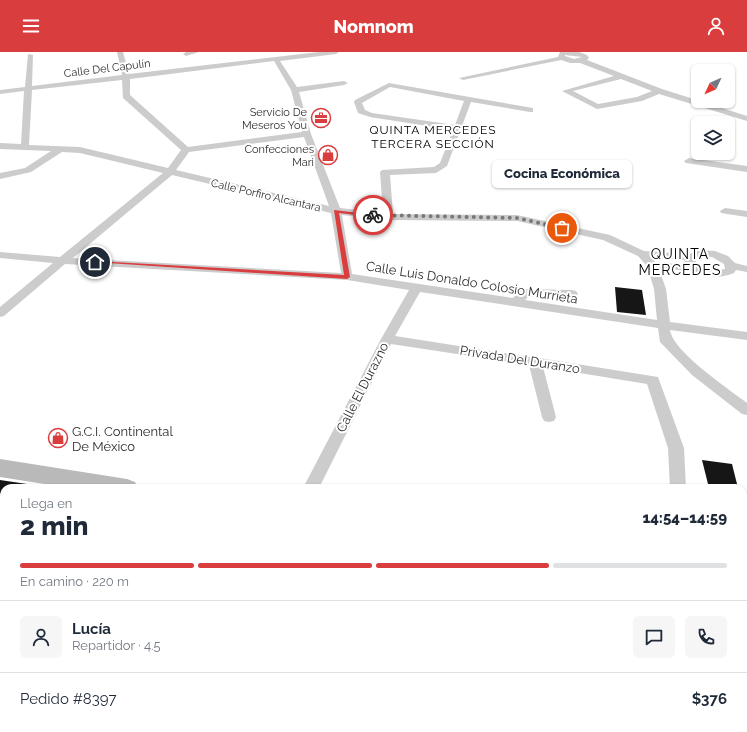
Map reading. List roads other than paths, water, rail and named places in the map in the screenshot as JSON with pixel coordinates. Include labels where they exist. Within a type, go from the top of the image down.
[{"type":"main road","points":[[0,468],[102,484]]},
{"type":"street","points":[[120,52],[126,77],[126,96],[186,150]]},
{"type":"street","points":[[186,54],[196,52]]},
{"type":"street","name":"Calle Del Capulín","points":[[0,92],[28,90],[276,59],[301,54],[336,52]]},
{"type":"street","points":[[562,58],[560,56],[564,53],[575,52],[585,56],[586,58],[582,61]]},
{"type":"street","points":[[25,146],[30,55]]},
{"type":"street","points":[[463,78],[562,58],[572,61],[582,61],[659,91],[747,119]]},
{"type":"street","points":[[276,59],[296,90],[307,134],[336,211],[347,277]]},
{"type":"street","points":[[195,79],[204,68]]},
{"type":"street","points":[[622,76],[566,91],[597,107],[638,99],[659,91]]},
{"type":"street","points":[[296,90],[344,82]]},
{"type":"street","points":[[457,128],[370,115],[361,111],[358,102],[389,85],[530,110]]},
{"type":"street","points":[[388,217],[385,172],[436,170],[444,164],[469,98]]},
{"type":"street","points":[[0,313],[170,172],[186,150],[307,134]]},
{"type":"street","name":"Calle Porfiro Alcantara","points":[[0,146],[25,146],[80,150],[336,211],[388,217],[517,218],[606,237],[642,254],[652,264],[660,289],[664,340],[697,372],[747,410]]},
{"type":"street","points":[[0,176],[28,170],[62,148]]},
{"type":"street","points":[[689,161],[747,169]]},
{"type":"street","points":[[725,211],[747,214]]},
{"type":"street","points":[[642,254],[690,257],[703,253],[712,254],[728,261],[731,266],[747,269]]},
{"type":"street","name":"Calle Luis Donaldo Colosio Murrieta","points":[[0,255],[347,277],[416,289],[747,336]]},
{"type":"street","points":[[690,257],[690,263],[696,269]]},
{"type":"street","points":[[652,264],[696,269],[705,273],[724,274],[730,271],[731,266]]},
{"type":"street","name":"Calle El Durazno","points":[[313,484],[387,339],[416,289]]},
{"type":"street","points":[[516,302],[525,293],[572,294]]},
{"type":"street","name":"Privada Del Duranzo","points":[[387,339],[534,360],[653,380],[676,448],[678,484]]},
{"type":"street","points":[[534,360],[550,417]]},
{"type":"place","name":"Servicio De Meseros You","points":[[321,118]]},
{"type":"place","name":"Confecciones Mari","points":[[328,155]]},
{"type":"place","name":"Cocina Económica","points":[[562,228]]},
{"type":"place","name":"G.C.I. Continental De México","points":[[58,438]]},
{"type":"district","name":"QUINTA MERCEDES TERCERA SECCIÓN","points":[[433,137]]},
{"type":"district","name":"QUINTA MERCEDES","points":[[680,262]]}]
